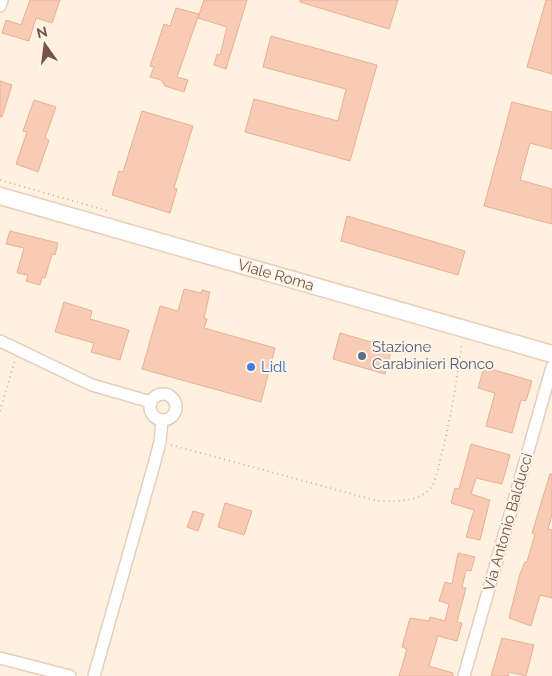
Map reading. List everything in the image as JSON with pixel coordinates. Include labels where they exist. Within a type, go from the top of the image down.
[{"type":"main road","name":"Viale Roma","points":[[0,196],[552,354]]},
{"type":"street","points":[[0,6],[2,0]]},
{"type":"street","points":[[0,341],[92,385],[151,402]]},
{"type":"street","name":"Via Antonio Balducci","points":[[464,676],[552,367]]},
{"type":"street","points":[[165,394],[175,401],[177,409],[173,416],[162,420],[152,414],[151,402],[157,396],[165,394]]},
{"type":"street","points":[[94,676],[160,442],[162,420]]},
{"type":"street","points":[[0,658],[70,676]]},
{"type":"path","points":[[160,442],[378,501],[399,502],[417,497],[432,488],[439,465],[454,405],[462,342]]},
{"type":"path","points":[[0,411],[18,349]]},
{"type":"building","points":[[30,0],[60,0],[52,23],[36,18],[29,41],[2,33],[6,20],[21,25]]},
{"type":"building","points":[[204,0],[247,0],[226,69],[214,65],[217,54],[220,55],[227,27],[198,18]]},
{"type":"building","points":[[300,0],[398,0],[389,29],[300,2]]},
{"type":"building","points":[[546,0],[552,0],[552,74],[527,67]]},
{"type":"building","points":[[176,8],[199,14],[177,77],[188,80],[184,92],[165,86],[161,80],[150,77],[154,67],[150,66],[164,24],[170,26]]},
{"type":"building","points":[[271,36],[377,65],[350,161],[245,132],[254,99],[338,121],[346,89],[263,67]]},
{"type":"building","points":[[0,81],[12,85],[2,117],[0,117]]},
{"type":"building","points":[[34,100],[56,107],[45,138],[49,140],[38,172],[16,164],[27,132],[23,131]]},
{"type":"building","points":[[512,102],[552,112],[552,149],[530,143],[520,180],[552,189],[552,224],[484,206]]},
{"type":"building","points":[[142,111],[193,126],[174,188],[177,189],[170,213],[112,195],[119,171],[123,172]]},
{"type":"building","points":[[347,216],[465,251],[458,275],[341,241]]},
{"type":"building","points":[[10,231],[58,243],[55,255],[52,254],[45,278],[42,277],[40,285],[26,281],[28,275],[17,273],[24,248],[6,244]]},
{"type":"building","points":[[184,289],[201,293],[202,290],[210,292],[204,318],[207,319],[204,328],[275,348],[261,402],[142,369],[160,306],[178,311]]},
{"type":"building","points":[[64,302],[92,311],[90,319],[129,330],[120,360],[91,352],[94,343],[55,332]]},
{"type":"building","points":[[340,333],[392,348],[385,374],[333,359]]},
{"type":"building","points":[[484,367],[532,381],[526,401],[521,400],[512,433],[486,426],[495,393],[478,388]]},
{"type":"building","points":[[471,444],[510,455],[502,484],[476,478],[471,494],[490,500],[480,540],[466,537],[474,510],[451,503],[455,488],[459,489]]},
{"type":"building","points":[[550,474],[552,474],[552,515],[548,529],[552,530],[552,598],[540,595],[531,626],[509,618],[520,574],[525,562],[527,562],[535,534],[532,533]]},
{"type":"building","points":[[225,503],[252,511],[244,535],[218,527]]},
{"type":"building","points":[[193,511],[204,514],[198,531],[187,527]]},
{"type":"building","points":[[458,553],[475,557],[471,571],[466,570],[462,587],[466,588],[457,622],[462,623],[457,641],[438,636],[429,666],[453,673],[453,676],[399,676],[407,649],[402,647],[410,618],[429,621],[430,617],[445,621],[449,604],[439,601],[445,582],[452,584]]},
{"type":"building","points":[[502,638],[534,645],[526,676],[509,672],[508,676],[491,676]]},
{"type":"place","name":"Stazione Carabinieri Ronco","points":[[362,356]]},
{"type":"place","name":"Lidl","points":[[251,367]]}]
